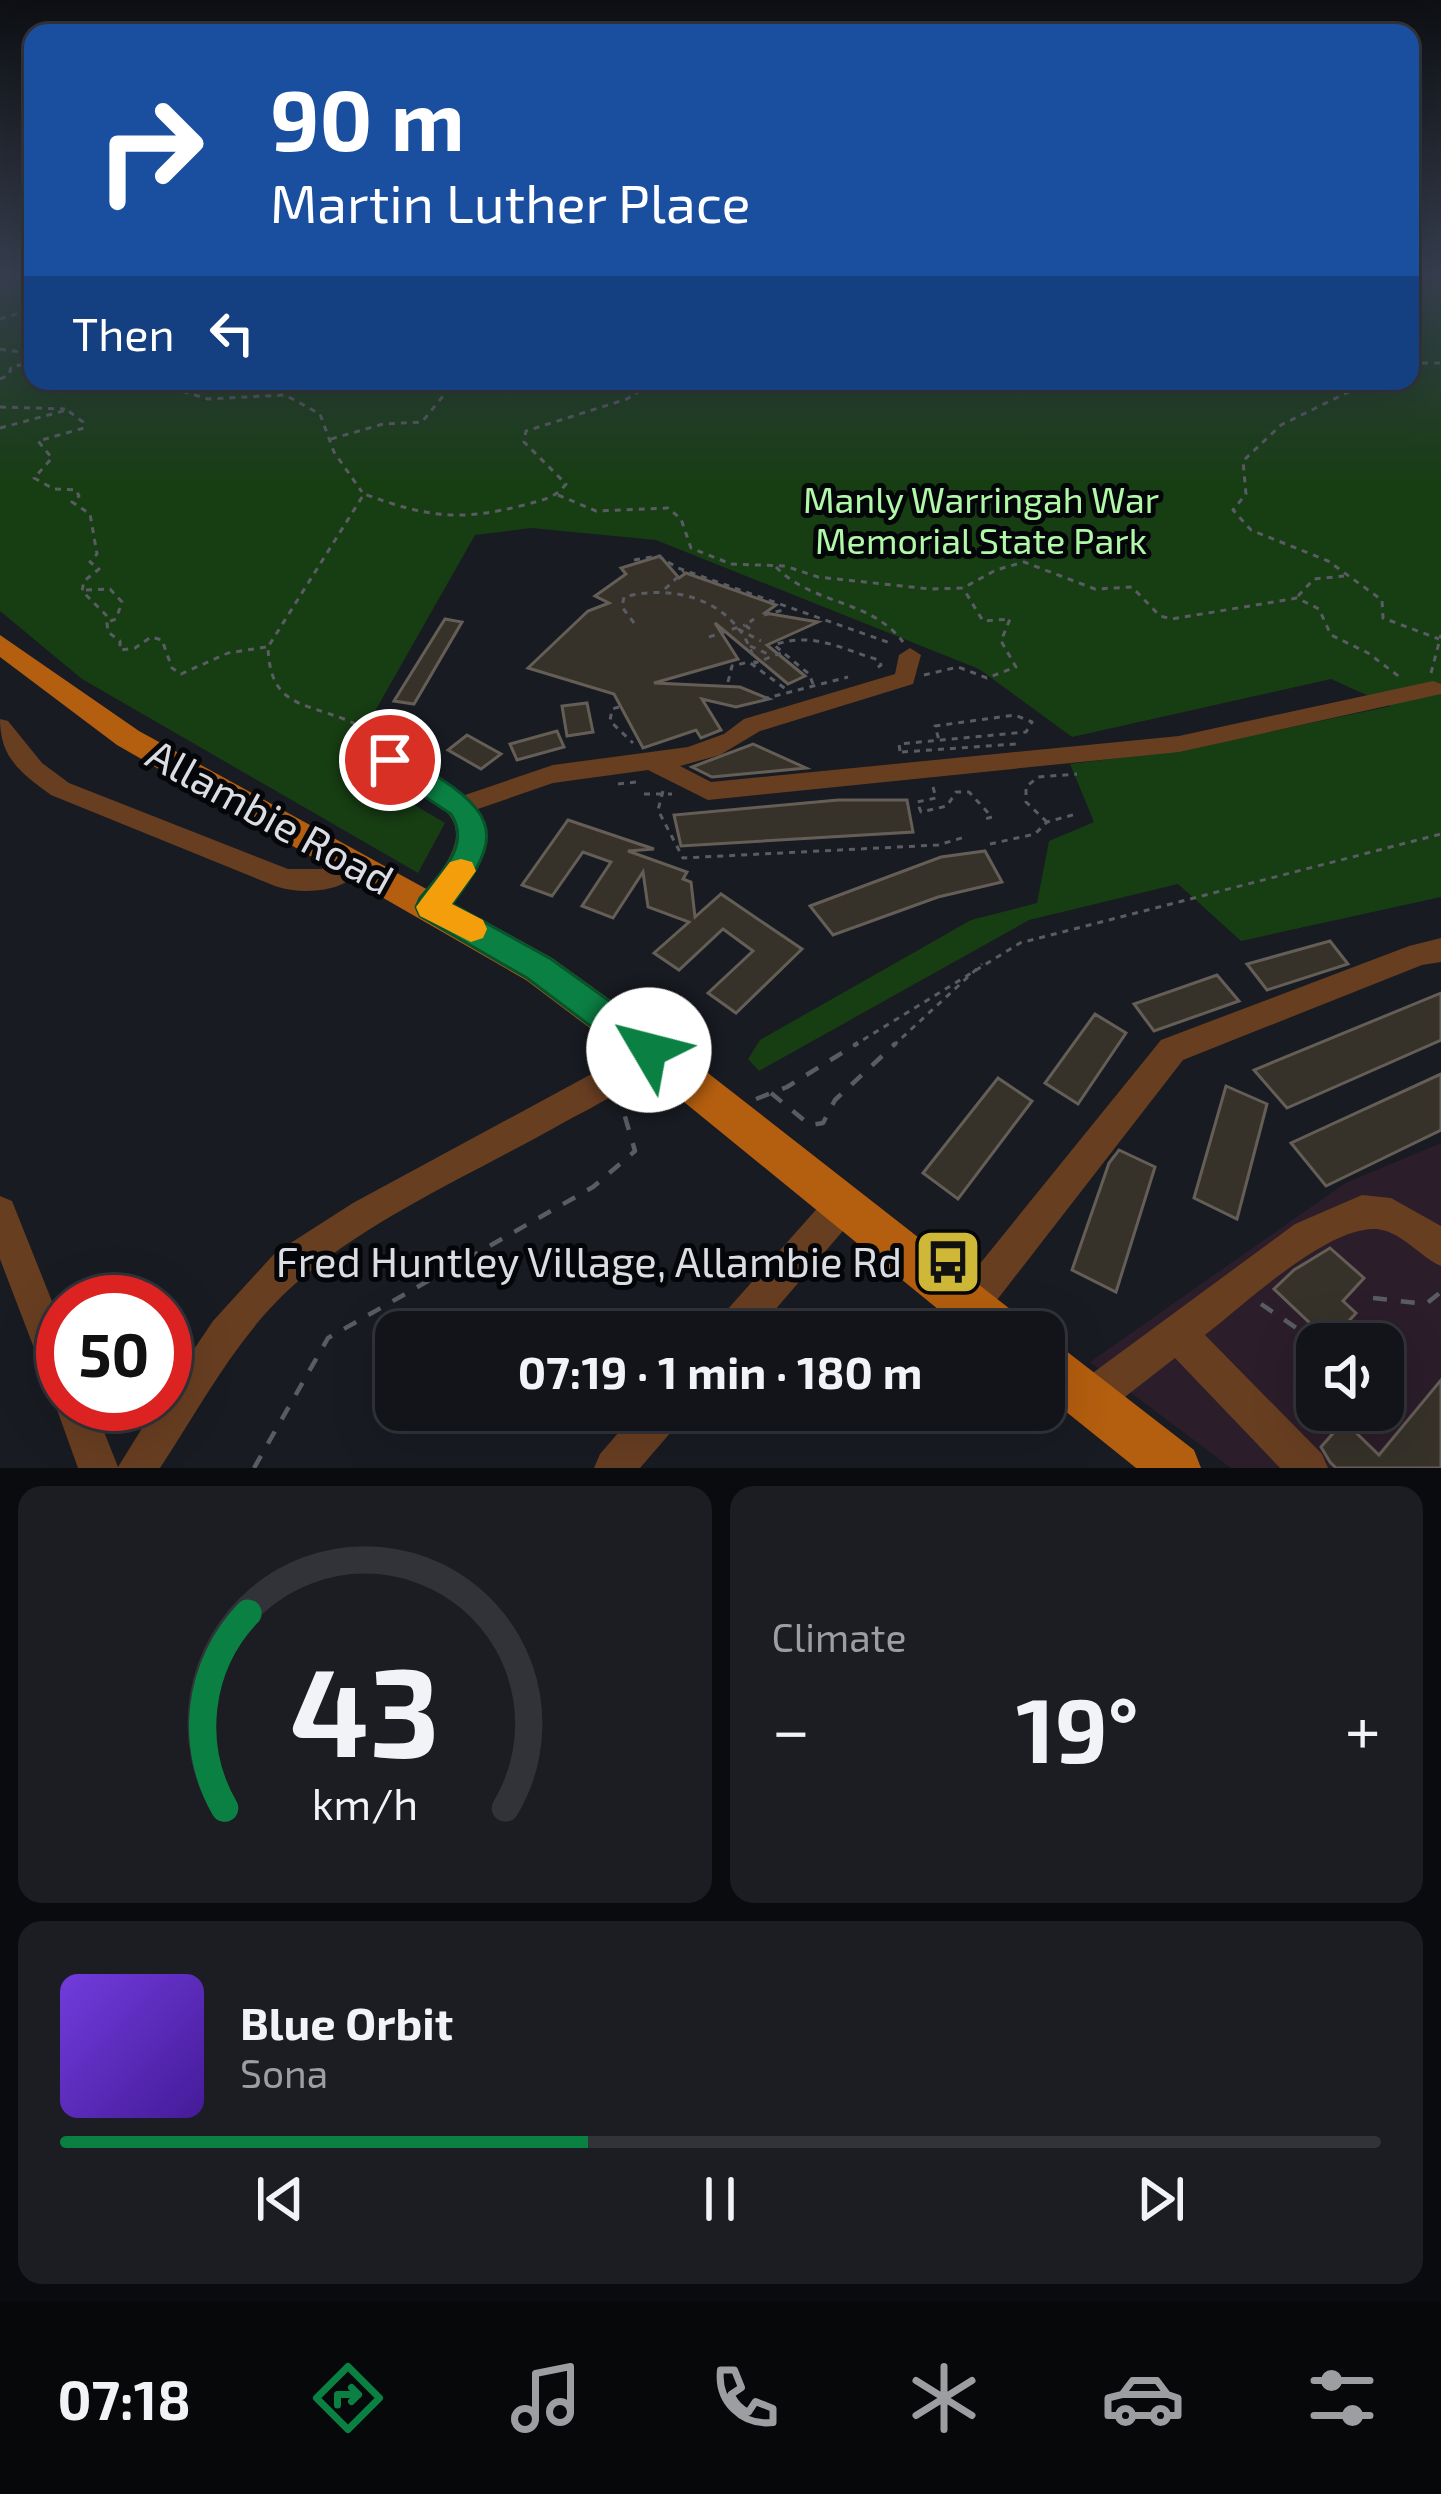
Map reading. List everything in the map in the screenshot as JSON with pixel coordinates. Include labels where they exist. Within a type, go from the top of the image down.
[{"type":"main road","name":"Allambie Road","points":[[0,644],[128,738],[539,969],[649,1050],[976,1311]]},
{"type":"main road","points":[[1065,1381],[1176,1468]]},
{"type":"street","points":[[648,768],[735,740],[752,725],[907,667]]},
{"type":"street","points":[[461,806],[544,776],[612,766],[648,768],[708,791],[1179,744],[1423,691]]},
{"type":"street","points":[[0,727],[33,769],[60,788],[285,879],[305,883],[333,879],[354,864]]},
{"type":"street","points":[[390,760],[461,806],[472,822],[473,846],[457,877],[431,907]]},
{"type":"street","points":[[992,1311],[1172,1050],[1418,954],[1441,950]]},
{"type":"street","points":[[137,1468],[226,1334],[288,1265],[365,1215],[608,1081],[649,1050]]},
{"type":"street","points":[[750,1311],[842,1206]]},
{"type":"street","points":[[1089,1400],[1307,1236],[1364,1209],[1391,1212],[1441,1248]]},
{"type":"street","points":[[0,1214],[36,1307]]},
{"type":"street","points":[[1179,1335],[1308,1468]]},
{"type":"street","points":[[84,1431],[98,1468]]},
{"type":"street","points":[[614,1468],[646,1431]]},
{"type":"path","points":[[0,379],[9,375],[11,367],[24,364]]},
{"type":"path","points":[[178,390],[208,399],[285,395],[320,414],[342,467],[364,494],[449,521],[482,518],[558,495],[566,484],[524,442],[526,430],[627,399],[641,390]]},
{"type":"path","points":[[329,440],[383,424],[422,422],[448,390]]},
{"type":"path","points":[[558,495],[596,511],[668,508],[681,519],[691,548],[731,564],[775,566],[818,577],[963,588],[996,569],[1024,562],[1095,589],[1132,586],[1160,616],[1172,619],[1298,598],[1319,609],[1331,635],[1368,653],[1423,691],[1440,637],[1383,617],[1382,600],[1328,562],[1251,530],[1233,509],[1246,494],[1243,461],[1265,435],[1353,390]]},
{"type":"path","points":[[0,407],[67,410],[74,412],[84,428],[38,441],[52,458],[34,478],[54,489],[76,490],[79,496],[72,502],[90,514],[97,554],[90,562],[99,569],[84,581],[82,591]]},
{"type":"path","points":[[0,428],[67,410]]},
{"type":"path","points":[[364,494],[268,647],[266,669],[274,687],[322,716],[360,726],[387,745],[390,760]]},
{"type":"path","points":[[634,560],[658,556],[684,570],[859,631],[907,667],[958,667],[987,678],[1016,668],[1000,641],[1010,619],[983,621],[963,588]]},
{"type":"path","points":[[775,566],[788,584],[865,613],[898,632]]},
{"type":"path","points":[[663,590],[684,570]]},
{"type":"path","points":[[1298,598],[1302,588],[1315,580],[1344,576]]},
{"type":"path","points":[[82,591],[110,589],[122,602],[116,619],[107,623]]},
{"type":"path","points":[[634,623],[622,607],[625,597],[663,590],[717,607],[734,619],[755,663],[789,692]]},
{"type":"path","points":[[82,591],[106,615],[120,650],[135,648],[151,637],[163,640],[172,668],[181,674],[228,652],[268,647]]},
{"type":"path","points":[[764,615],[788,608]]},
{"type":"path","points":[[709,638],[747,627],[754,619]]},
{"type":"path","points":[[737,628],[761,641]]},
{"type":"path","points":[[764,699],[872,671],[881,665],[879,660],[840,650],[828,639],[799,634],[774,645],[809,674],[813,685]]},
{"type":"path","points":[[748,646],[770,655]]},
{"type":"path","points":[[728,682],[732,666],[783,653]]},
{"type":"path","points":[[619,707],[612,709],[610,721],[648,768],[658,810],[683,858],[938,845],[965,837]]},
{"type":"path","points":[[935,726],[939,740]]},
{"type":"path","points":[[612,766],[619,787],[648,768]]},
{"type":"path","points":[[990,844],[1035,834],[1047,822],[1076,814]]},
{"type":"path","points":[[734,1118],[753,1100],[1020,943],[1441,835]]},
{"type":"path","points":[[771,1093],[811,1125],[823,1123],[835,1100],[987,959]]},
{"type":"path","points":[[254,1468],[328,1338],[593,1186],[635,1151],[626,1111],[608,1081]]},
{"type":"path","points":[[1243,1286],[1296,1329]]},
{"type":"path","points":[[1373,1298],[1426,1304],[1441,1292]]},
{"type":"shaded area","points":[[1441,1143],[1441,1468],[1231,1468],[1090,1362],[1345,1183]]},
{"type":"green space","name":"Manly Warringah War Memorial State Park","points":[[0,346],[24,346],[24,390],[1419,390],[1419,346],[1441,346],[1441,897],[1241,941],[1178,884],[1029,920],[759,1071],[748,1059],[760,1040],[971,920],[1037,903],[1049,841],[1094,822],[1070,764],[1184,750],[1391,706],[1331,679],[1072,737],[979,669],[656,540],[531,528],[475,535],[345,764],[445,823],[418,873],[82,679],[0,611]]},
{"type":"building","points":[[660,556],[679,578],[686,573],[776,605],[765,613],[818,622],[767,645],[805,676],[788,684],[715,623],[738,659],[654,683],[740,687],[769,699],[736,707],[702,699],[721,730],[701,738],[696,730],[643,748],[614,694],[528,668],[588,611],[609,603],[595,596],[626,574],[621,568]]},
{"type":"building","points":[[445,619],[462,622],[414,704],[394,701]]},
{"type":"building","points":[[587,703],[593,732],[567,736],[562,706]]},
{"type":"building","points":[[557,731],[564,747],[517,760],[510,744]]},
{"type":"building","points":[[467,735],[501,754],[481,769],[448,750]]},
{"type":"building","points":[[753,744],[806,768],[712,777],[692,767]]},
{"type":"building","points":[[838,800],[907,800],[913,832],[681,846],[674,815]]},
{"type":"building","points":[[568,820],[654,849],[628,851],[687,872],[683,879],[691,882],[695,917],[721,894],[802,949],[736,1013],[708,993],[753,951],[723,929],[679,970],[654,953],[689,922],[648,907],[643,872],[613,918],[582,906],[611,862],[583,852],[552,896],[522,885]]},
{"type":"building","points":[[985,851],[1002,882],[938,897],[833,935],[810,906],[941,857]]},
{"type":"building","points":[[1330,941],[1348,964],[1267,990],[1247,964]]},
{"type":"building","points":[[1217,975],[1239,1001],[1154,1031],[1134,1004]]},
{"type":"building","points":[[1441,993],[1441,1040],[1287,1108],[1254,1070]]},
{"type":"building","points":[[1095,1014],[1126,1033],[1078,1104],[1045,1083]]},
{"type":"building","points":[[1441,1074],[1441,1130],[1326,1186],[1291,1143]]},
{"type":"building","points":[[998,1078],[1032,1101],[958,1199],[923,1173]]},
{"type":"building","points":[[1226,1086],[1267,1104],[1237,1219],[1194,1198]]},
{"type":"building","points":[[1119,1150],[1155,1167],[1116,1292],[1072,1270],[1109,1163]]},
{"type":"building","points":[[1330,1248],[1364,1278],[1343,1301],[1356,1313],[1347,1323],[1310,1323],[1274,1289]]},
{"type":"building","points":[[1441,1380],[1441,1468],[1336,1468],[1321,1447],[1335,1431],[1354,1431],[1379,1455],[1404,1431],[1404,1425]]},
{"type":"slow traffic","points":[[461,871],[431,907],[471,929]]},
{"type":"place","name":"Fred Huntley Village, Allambie Rd","points":[[948,1262]]},
{"type":"route","points":[[390,760],[461,806],[472,822],[473,846],[465,864],[431,907],[539,969],[649,1050]]}]
